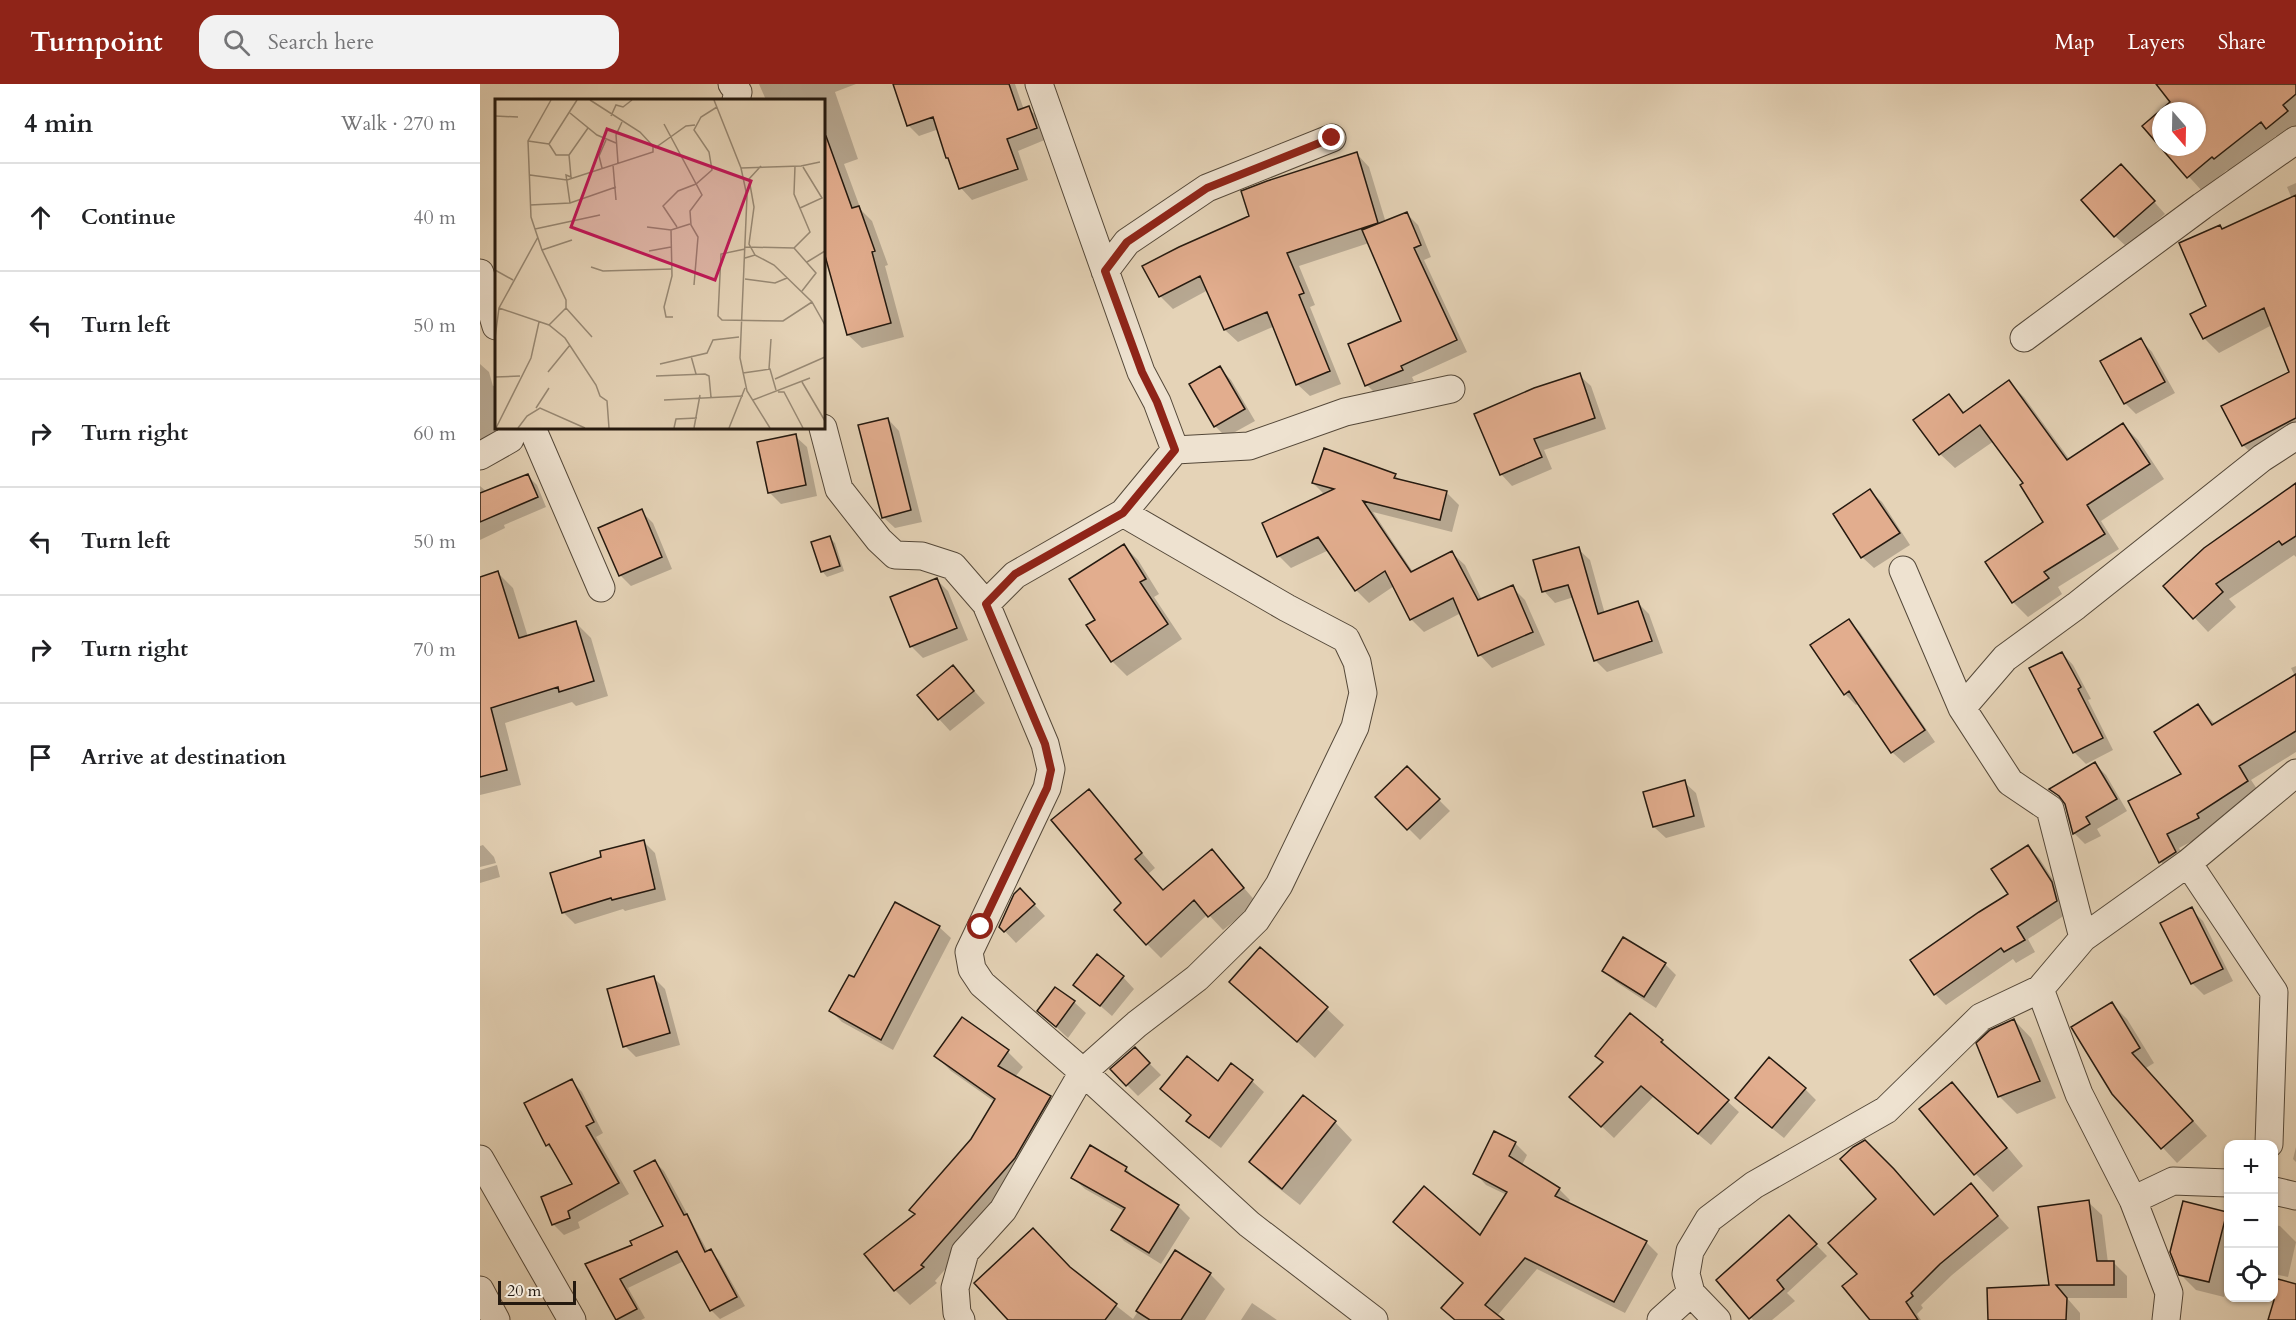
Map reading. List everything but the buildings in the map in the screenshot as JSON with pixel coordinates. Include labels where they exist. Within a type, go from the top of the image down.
[{"type":"street","points":[[732,84],[738,92],[736,99]]},
{"type":"street","points":[[1039,84],[1142,372],[1157,402],[1175,450]]},
{"type":"street","points":[[1105,271],[1127,242],[1207,188],[1332,138]]},
{"type":"street","points":[[2024,338],[2202,206],[2296,140]]},
{"type":"street","points":[[1093,236],[1127,242]]},
{"type":"street","points":[[480,273],[495,323]]},
{"type":"street","points":[[986,604],[1015,574],[1123,513],[1175,450],[1249,446],[1346,412],[1451,389]]},
{"type":"street","points":[[480,456],[510,438],[512,429]]},
{"type":"street","points":[[532,429],[601,588]]},
{"type":"street","points":[[823,429],[840,489],[879,540],[896,555],[922,556],[953,566],[986,604],[1045,744],[1051,770],[1047,788],[969,952],[972,969],[982,984],[1083,1072],[1249,1224],[1374,1320]]},
{"type":"street","points":[[1962,708],[2004,658],[2076,606],[2262,458],[2296,436]]},
{"type":"street","points":[[961,1320],[957,1313],[955,1288],[965,1252],[1003,1210],[1083,1072],[1137,1024],[1197,978],[1256,920],[1279,885],[1355,727],[1363,693],[1356,662],[1346,639],[1287,608],[1123,513]]},
{"type":"street","points":[[1903,570],[1962,708],[2010,782],[2050,809],[2083,938]]},
{"type":"street","points":[[1718,1320],[1710,1315],[1691,1293],[1686,1274],[1690,1251],[1709,1219],[1754,1185],[1886,1110],[1981,1017],[2040,989],[2083,938],[2188,863],[2296,773]]},
{"type":"street","points":[[2188,863],[2274,992],[2269,1140]]},
{"type":"street","points":[[2040,989],[2079,1094],[2133,1200],[2169,1293],[2166,1320]]},
{"type":"street","points":[[480,1159],[572,1320]]},
{"type":"street","points":[[2133,1200],[2174,1181],[2224,1183]]},
{"type":"street","points":[[2278,1192],[2296,1196]]},
{"type":"street","points":[[480,1290],[496,1320]]},
{"type":"street","points":[[1661,1320],[1691,1293]]},
{"type":"route","points":[[981,927],[1047,788],[1051,770],[1045,744],[986,604],[1015,574],[1123,513],[1175,450],[1157,402],[1142,372],[1105,271],[1127,242],[1207,188],[1332,138]]}]
